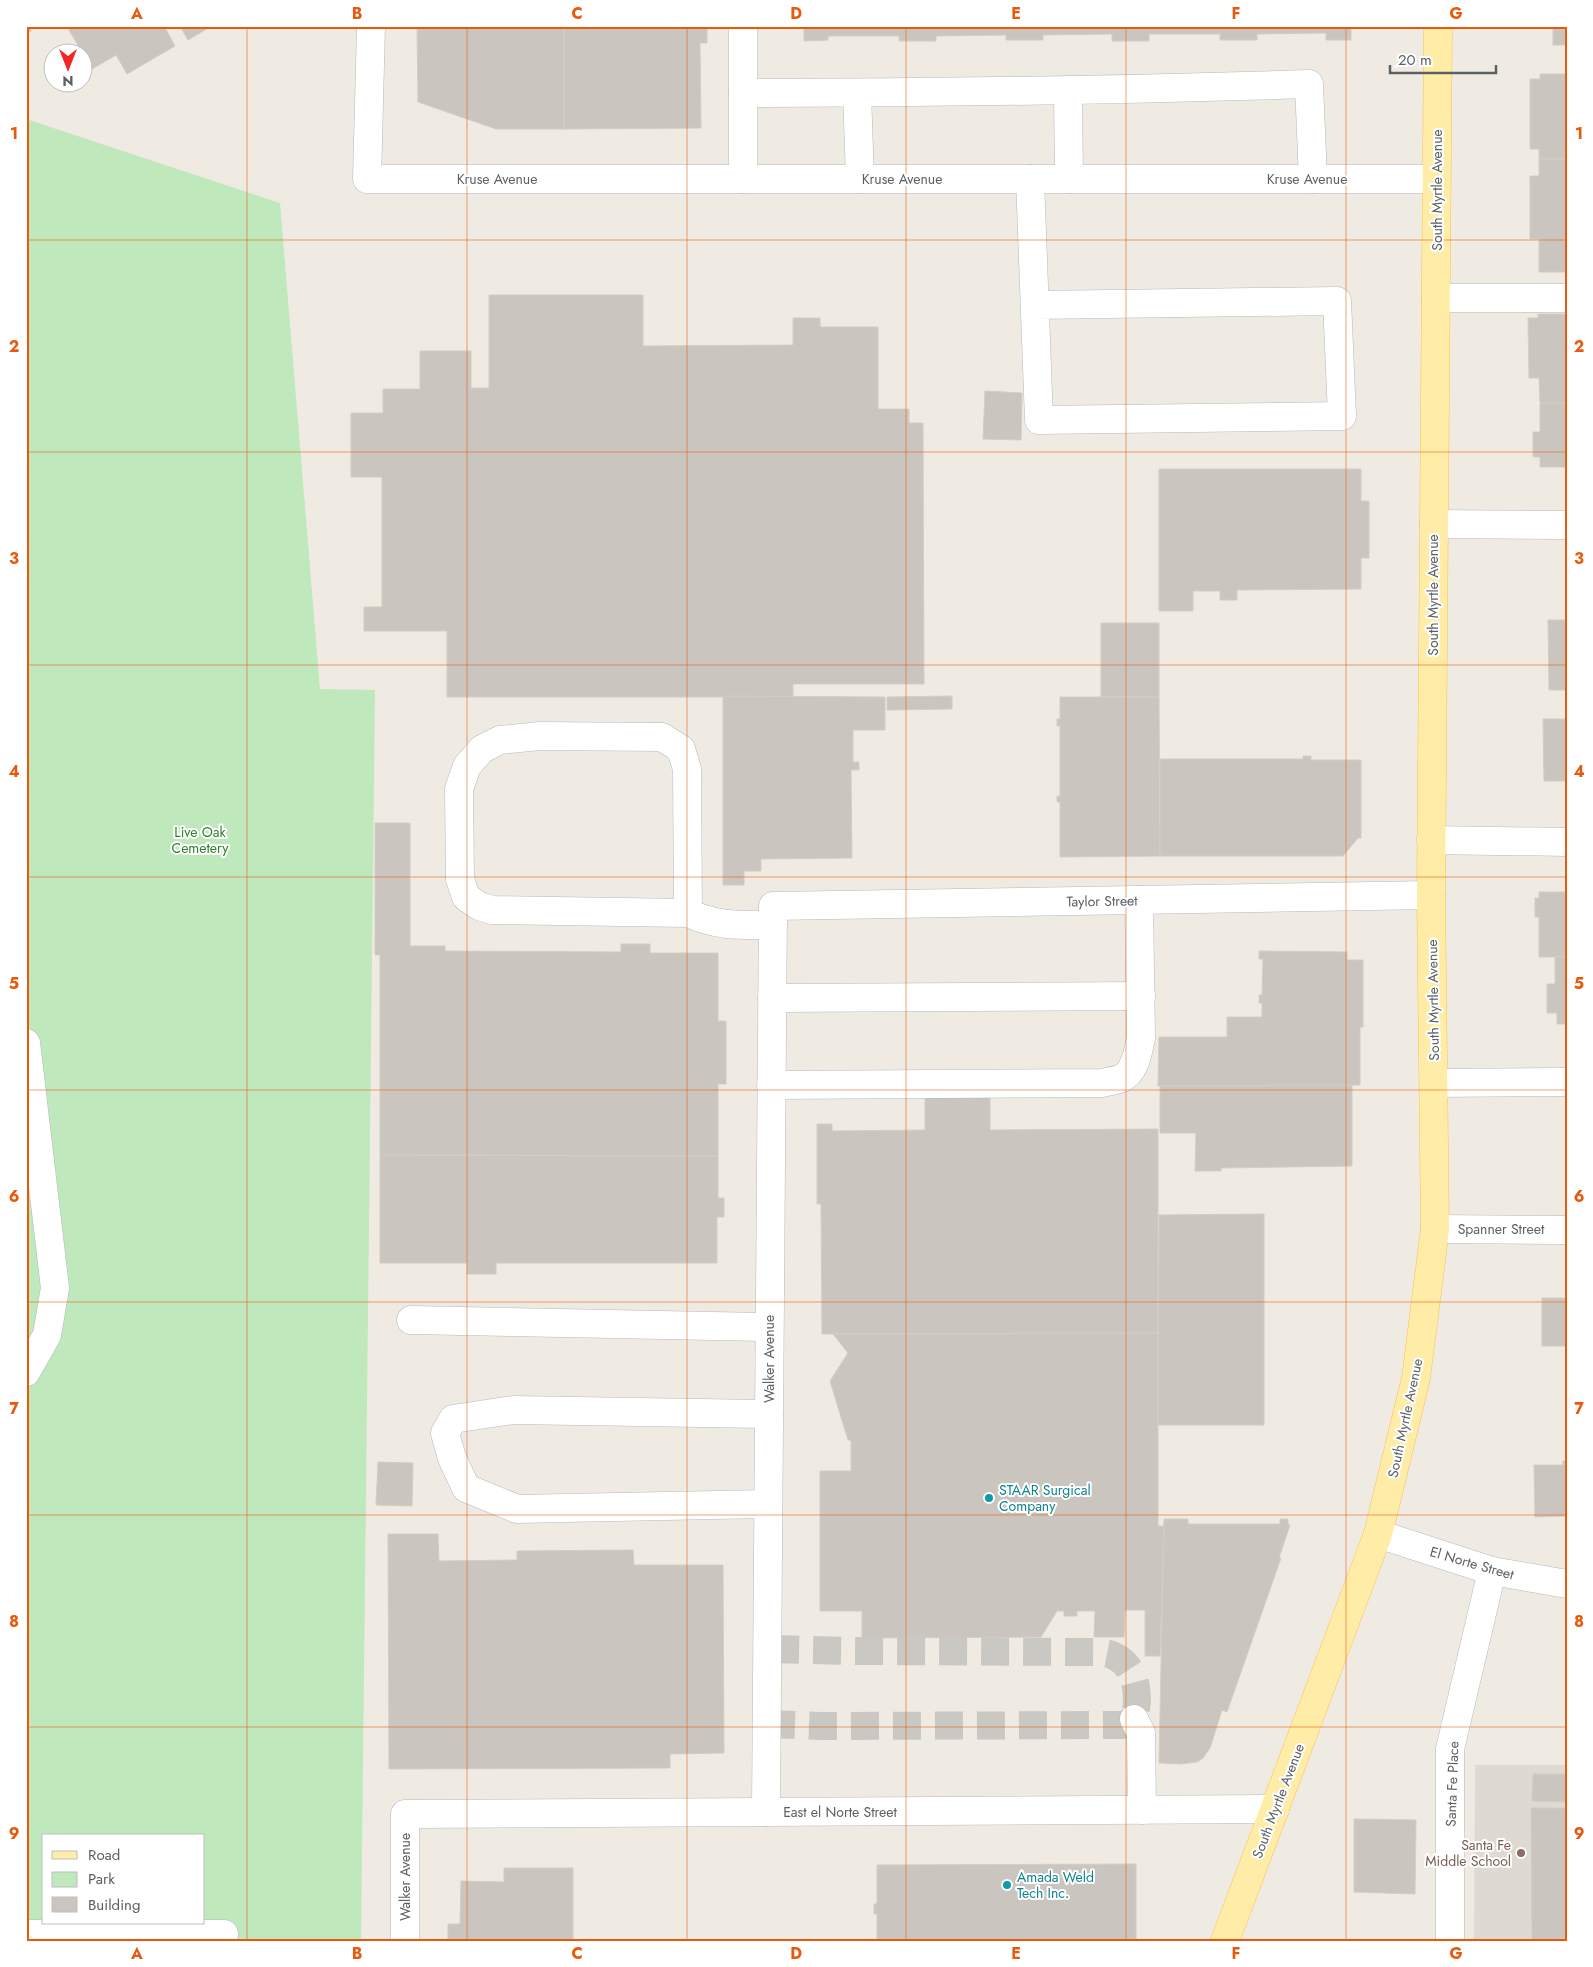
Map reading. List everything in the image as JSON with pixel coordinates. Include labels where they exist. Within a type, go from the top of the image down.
[{"type":"main road","name":"South Myrtle Avenue","points":[[1225,1941],[1378,1534],[1416,1378],[1434,1229],[1431,840],[1438,26]]},
{"type":"street","name":"Kruse Avenue","points":[[371,26],[367,179],[1436,179]]},
{"type":"street","points":[[742,179],[743,26]]},
{"type":"street","points":[[743,93],[1068,91],[1309,84],[1313,179]]},
{"type":"street","points":[[1068,91],[1069,179]]},
{"type":"street","points":[[857,93],[860,179]]},
{"type":"street","points":[[1030,179],[1039,420],[1342,416],[1337,301],[1035,305]]},
{"type":"street","points":[[1436,298],[1567,298]]},
{"type":"street","points":[[1434,524],[1567,525]]},
{"type":"street","points":[[540,736],[662,737],[681,749],[687,769],[688,913],[492,910],[479,906],[466,896],[460,879],[459,789],[467,766],[482,749],[500,740],[540,736]]},
{"type":"street","points":[[1431,840],[1567,842]]},
{"type":"street","name":"Taylor Street","points":[[688,913],[705,921],[729,925],[773,915],[1140,900],[1431,895]]},
{"type":"street","points":[[771,1085],[1102,1083],[1122,1078],[1131,1070],[1141,1038],[1140,900]]},
{"type":"street","name":"Walker Avenue","points":[[766,1812],[773,915]]},
{"type":"street","points":[[772,998],[1141,996]]},
{"type":"street","points":[[26,1043],[55,1288],[47,1335],[26,1372]]},
{"type":"street","points":[[1434,1083],[1567,1082]]},
{"type":"street","name":"Spanner Street","points":[[1434,1229],[1567,1230]]},
{"type":"street","points":[[411,1320],[770,1327]]},
{"type":"street","points":[[768,1504],[517,1509],[466,1488],[452,1458],[444,1433],[453,1419],[513,1410],[769,1414]]},
{"type":"street","name":"El Norte Street","points":[[1378,1534],[1492,1571],[1567,1584]]},
{"type":"street","name":"Santa Fe Place","points":[[1450,1941],[1450,1749],[1492,1571]]},
{"type":"street","points":[[1134,1719],[1141,1733],[1142,1810]]},
{"type":"street","name":"East el Norte Street","points":[[405,1814],[1275,1809]]},
{"type":"street","name":"Walker Avenue","points":[[405,1814],[405,1941]]},
{"type":"street","points":[[26,1934],[224,1934],[224,1941]]},
{"type":"shaded area","name":"Santa Fe Middle School","points":[[1475,1765],[1567,1765],[1567,1941],[1474,1941]]},
{"type":"green space","name":"Live Oak Cemetery","points":[[26,119],[280,203],[320,689],[375,690],[361,1941],[26,1941]]},
{"type":"building","points":[[26,26],[32,26],[30,32],[26,31]]},
{"type":"building","points":[[75,26],[164,26],[175,46],[127,74],[116,55],[92,69],[92,42],[76,42],[69,30]]},
{"type":"building","points":[[180,26],[212,26],[188,40]]},
{"type":"building","points":[[417,26],[564,26],[564,129],[496,129],[418,102]]},
{"type":"building","points":[[564,26],[707,26],[707,43],[700,43],[701,128],[564,129]]},
{"type":"building","points":[[804,26],[1351,26],[1351,40],[1326,40],[1326,33],[1257,34],[1257,40],[1220,40],[1220,34],[1149,34],[1149,41],[1112,41],[1112,34],[1043,35],[1043,40],[1006,40],[1006,35],[936,36],[936,41],[899,41],[899,36],[828,36],[828,40],[804,41]]},
{"type":"building","points":[[1553,26],[1567,26],[1567,45],[1553,45]]},
{"type":"building","points":[[1540,74],[1567,74],[1567,159],[1539,159],[1539,149],[1530,149],[1530,79],[1540,79]]},
{"type":"building","points":[[1539,159],[1567,159],[1567,272],[1539,272],[1539,239],[1530,239],[1530,176],[1539,176]]},
{"type":"building","points":[[489,295],[643,295],[643,346],[793,345],[793,318],[820,318],[820,327],[878,327],[878,409],[909,409],[909,423],[923,423],[924,684],[793,684],[793,697],[447,697],[447,631],[364,631],[364,607],[382,607],[382,477],[351,477],[351,413],[383,413],[383,389],[420,389],[420,351],[471,351],[471,388],[489,388]]},
{"type":"building","points":[[1538,314],[1567,314],[1567,403],[1540,403],[1539,378],[1529,378],[1528,318],[1538,318]]},
{"type":"building","points":[[985,391],[1022,393],[1021,440],[983,439]]},
{"type":"building","points":[[1540,403],[1567,403],[1567,467],[1540,467],[1540,457],[1533,457],[1533,432],[1540,432]]},
{"type":"building","points":[[1159,469],[1361,469],[1361,501],[1369,501],[1369,558],[1361,558],[1361,589],[1237,590],[1237,600],[1220,600],[1220,591],[1193,591],[1193,611],[1159,611]]},
{"type":"building","points":[[1548,620],[1567,620],[1567,690],[1549,690]]},
{"type":"building","points":[[1101,623],[1159,623],[1159,697],[1101,697]]},
{"type":"building","points":[[723,696],[885,697],[885,730],[853,730],[853,762],[859,762],[859,770],[851,770],[852,858],[761,859],[761,871],[744,871],[744,885],[723,885]]},
{"type":"building","points":[[952,696],[952,709],[887,710],[887,697]]},
{"type":"building","points":[[1060,697],[1159,697],[1160,856],[1060,857],[1060,802],[1057,802],[1057,796],[1060,796],[1060,726],[1057,726],[1057,719],[1060,719]]},
{"type":"building","points":[[1543,719],[1567,719],[1567,781],[1544,781]]},
{"type":"building","points":[[1303,756],[1311,756],[1311,760],[1361,760],[1361,838],[1358,838],[1343,856],[1160,856],[1160,759],[1303,759]]},
{"type":"building","points":[[375,823],[410,823],[410,946],[445,946],[445,951],[621,952],[621,944],[650,944],[650,953],[718,953],[718,1021],[726,1021],[726,1084],[718,1084],[718,1156],[380,1155],[380,955],[375,955]]},
{"type":"building","points":[[1539,892],[1567,892],[1567,957],[1539,957],[1539,917],[1535,917],[1535,898],[1539,898]]},
{"type":"building","points":[[1259,951],[1347,952],[1347,960],[1363,960],[1363,1027],[1360,1027],[1360,1085],[1158,1086],[1159,1037],[1227,1037],[1227,1017],[1262,1017],[1262,1003],[1259,1003],[1259,995],[1262,995],[1263,959],[1259,959]]},
{"type":"building","points":[[1555,957],[1567,957],[1567,1024],[1557,1024],[1557,1013],[1547,1013],[1547,984],[1555,984]]},
{"type":"building","points":[[1352,1085],[1352,1166],[1221,1168],[1221,1171],[1195,1171],[1196,1133],[1160,1133],[1160,1086]]},
{"type":"building","points":[[925,1096],[990,1096],[990,1130],[1158,1129],[1158,1333],[822,1334],[821,1204],[817,1204],[817,1124],[832,1124],[832,1131],[925,1130]]},
{"type":"building","points":[[380,1155],[718,1156],[718,1198],[724,1198],[724,1217],[717,1217],[717,1263],[496,1263],[496,1274],[467,1274],[467,1263],[380,1263]]},
{"type":"building","points":[[1264,1214],[1264,1425],[1158,1425],[1159,1215]]},
{"type":"building","points":[[1542,1298],[1567,1298],[1567,1346],[1542,1346]]},
{"type":"building","name":"STAAR Surgical Company","points":[[1158,1333],[1158,1526],[1164,1526],[1160,1656],[1145,1656],[1145,1610],[1125,1610],[1124,1637],[1094,1637],[1095,1611],[1077,1611],[1077,1616],[1064,1616],[1064,1611],[1057,1611],[1041,1637],[862,1638],[862,1611],[820,1611],[820,1471],[851,1471],[851,1440],[848,1440],[830,1381],[848,1353],[833,1334]]},
{"type":"building","points":[[1563,1461],[1567,1461],[1567,1516],[1535,1517],[1534,1465],[1563,1465]]},
{"type":"building","points":[[378,1462],[413,1463],[412,1506],[376,1505]]},
{"type":"building","points":[[1164,1519],[1188,1519],[1188,1524],[1280,1524],[1280,1519],[1288,1519],[1288,1525],[1290,1525],[1279,1558],[1281,1558],[1227,1712],[1222,1710],[1210,1748],[1203,1758],[1197,1762],[1180,1764],[1159,1763]]},
{"type":"building","points":[[388,1534],[438,1534],[439,1561],[517,1560],[517,1551],[633,1550],[634,1565],[723,1565],[724,1753],[670,1754],[670,1768],[389,1769]]},
{"type":"building","points":[[1533,1774],[1567,1774],[1567,1802],[1532,1801]]},
{"type":"building","points":[[1531,1808],[1567,1808],[1567,1941],[1532,1941]]},
{"type":"building","points":[[1354,1819],[1416,1820],[1415,1894],[1354,1892]]},
{"type":"building","name":"Amada Weld Tech Inc.","points":[[1136,1864],[1136,1941],[877,1941],[877,1914],[874,1914],[874,1904],[877,1904],[877,1865]]},
{"type":"building","points":[[504,1868],[573,1868],[573,1941],[448,1941],[448,1924],[460,1924],[461,1881],[504,1882]]},
{"type":"tunnel","points":[[767,1649],[1105,1653],[1114,1656],[1128,1667],[1135,1683],[1137,1701],[1134,1719],[1124,1725],[821,1726],[767,1724]]},
{"type":"place","name":"STAAR Surgical Company","points":[[989,1498]]},
{"type":"place","name":"Santa Fe Middle School","points":[[1521,1853]]},
{"type":"place","name":"Amada Weld Tech Inc.","points":[[1007,1885]]}]
